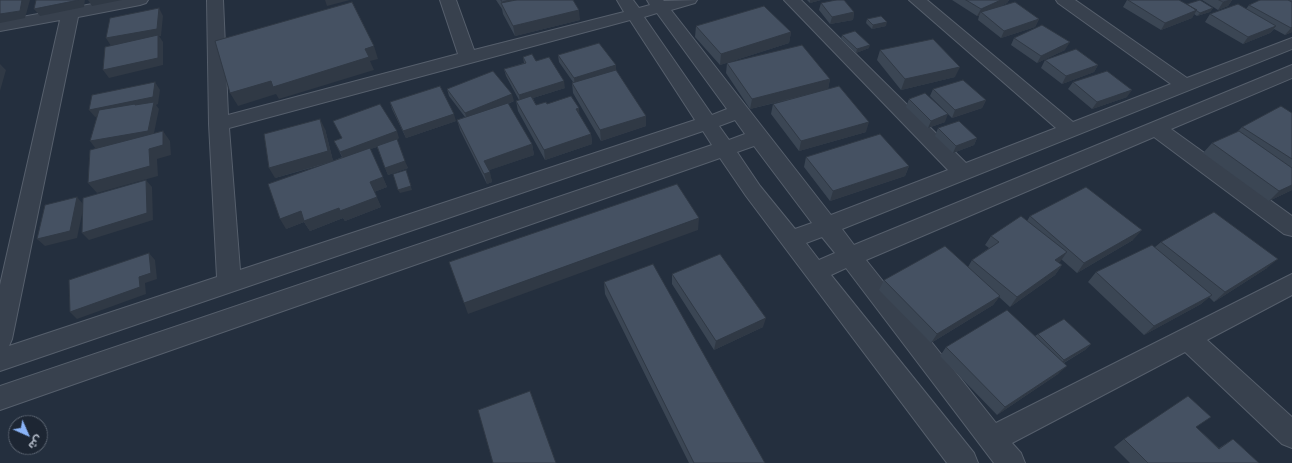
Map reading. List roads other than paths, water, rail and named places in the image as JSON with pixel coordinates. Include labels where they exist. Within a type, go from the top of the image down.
[{"type":"street","points":[[0,26],[140,0]]},
{"type":"street","points":[[215,0],[219,124],[229,283]]},
{"type":"street","points":[[448,0],[468,57]]},
{"type":"street","points":[[219,124],[468,57],[630,7],[690,0]]},
{"type":"street","points":[[792,0],[962,172]]},
{"type":"street","points":[[917,0],[1071,130]]},
{"type":"street","points":[[1064,0],[1185,85]]},
{"type":"street","points":[[658,4],[826,226],[1012,463]]},
{"type":"street","points":[[630,7],[724,149],[791,240],[964,463]]},
{"type":"street","points":[[0,339],[70,13]]},
{"type":"street","points":[[791,240],[1292,42]]},
{"type":"street","points":[[816,271],[1156,128],[1288,78]]},
{"type":"street","points":[[0,360],[740,112]]},
{"type":"street","points":[[1156,128],[1292,228]]},
{"type":"street","points":[[0,398],[758,137]]},
{"type":"street","points":[[992,439],[1292,284]]},
{"type":"street","points":[[1187,338],[1292,435]]}]
